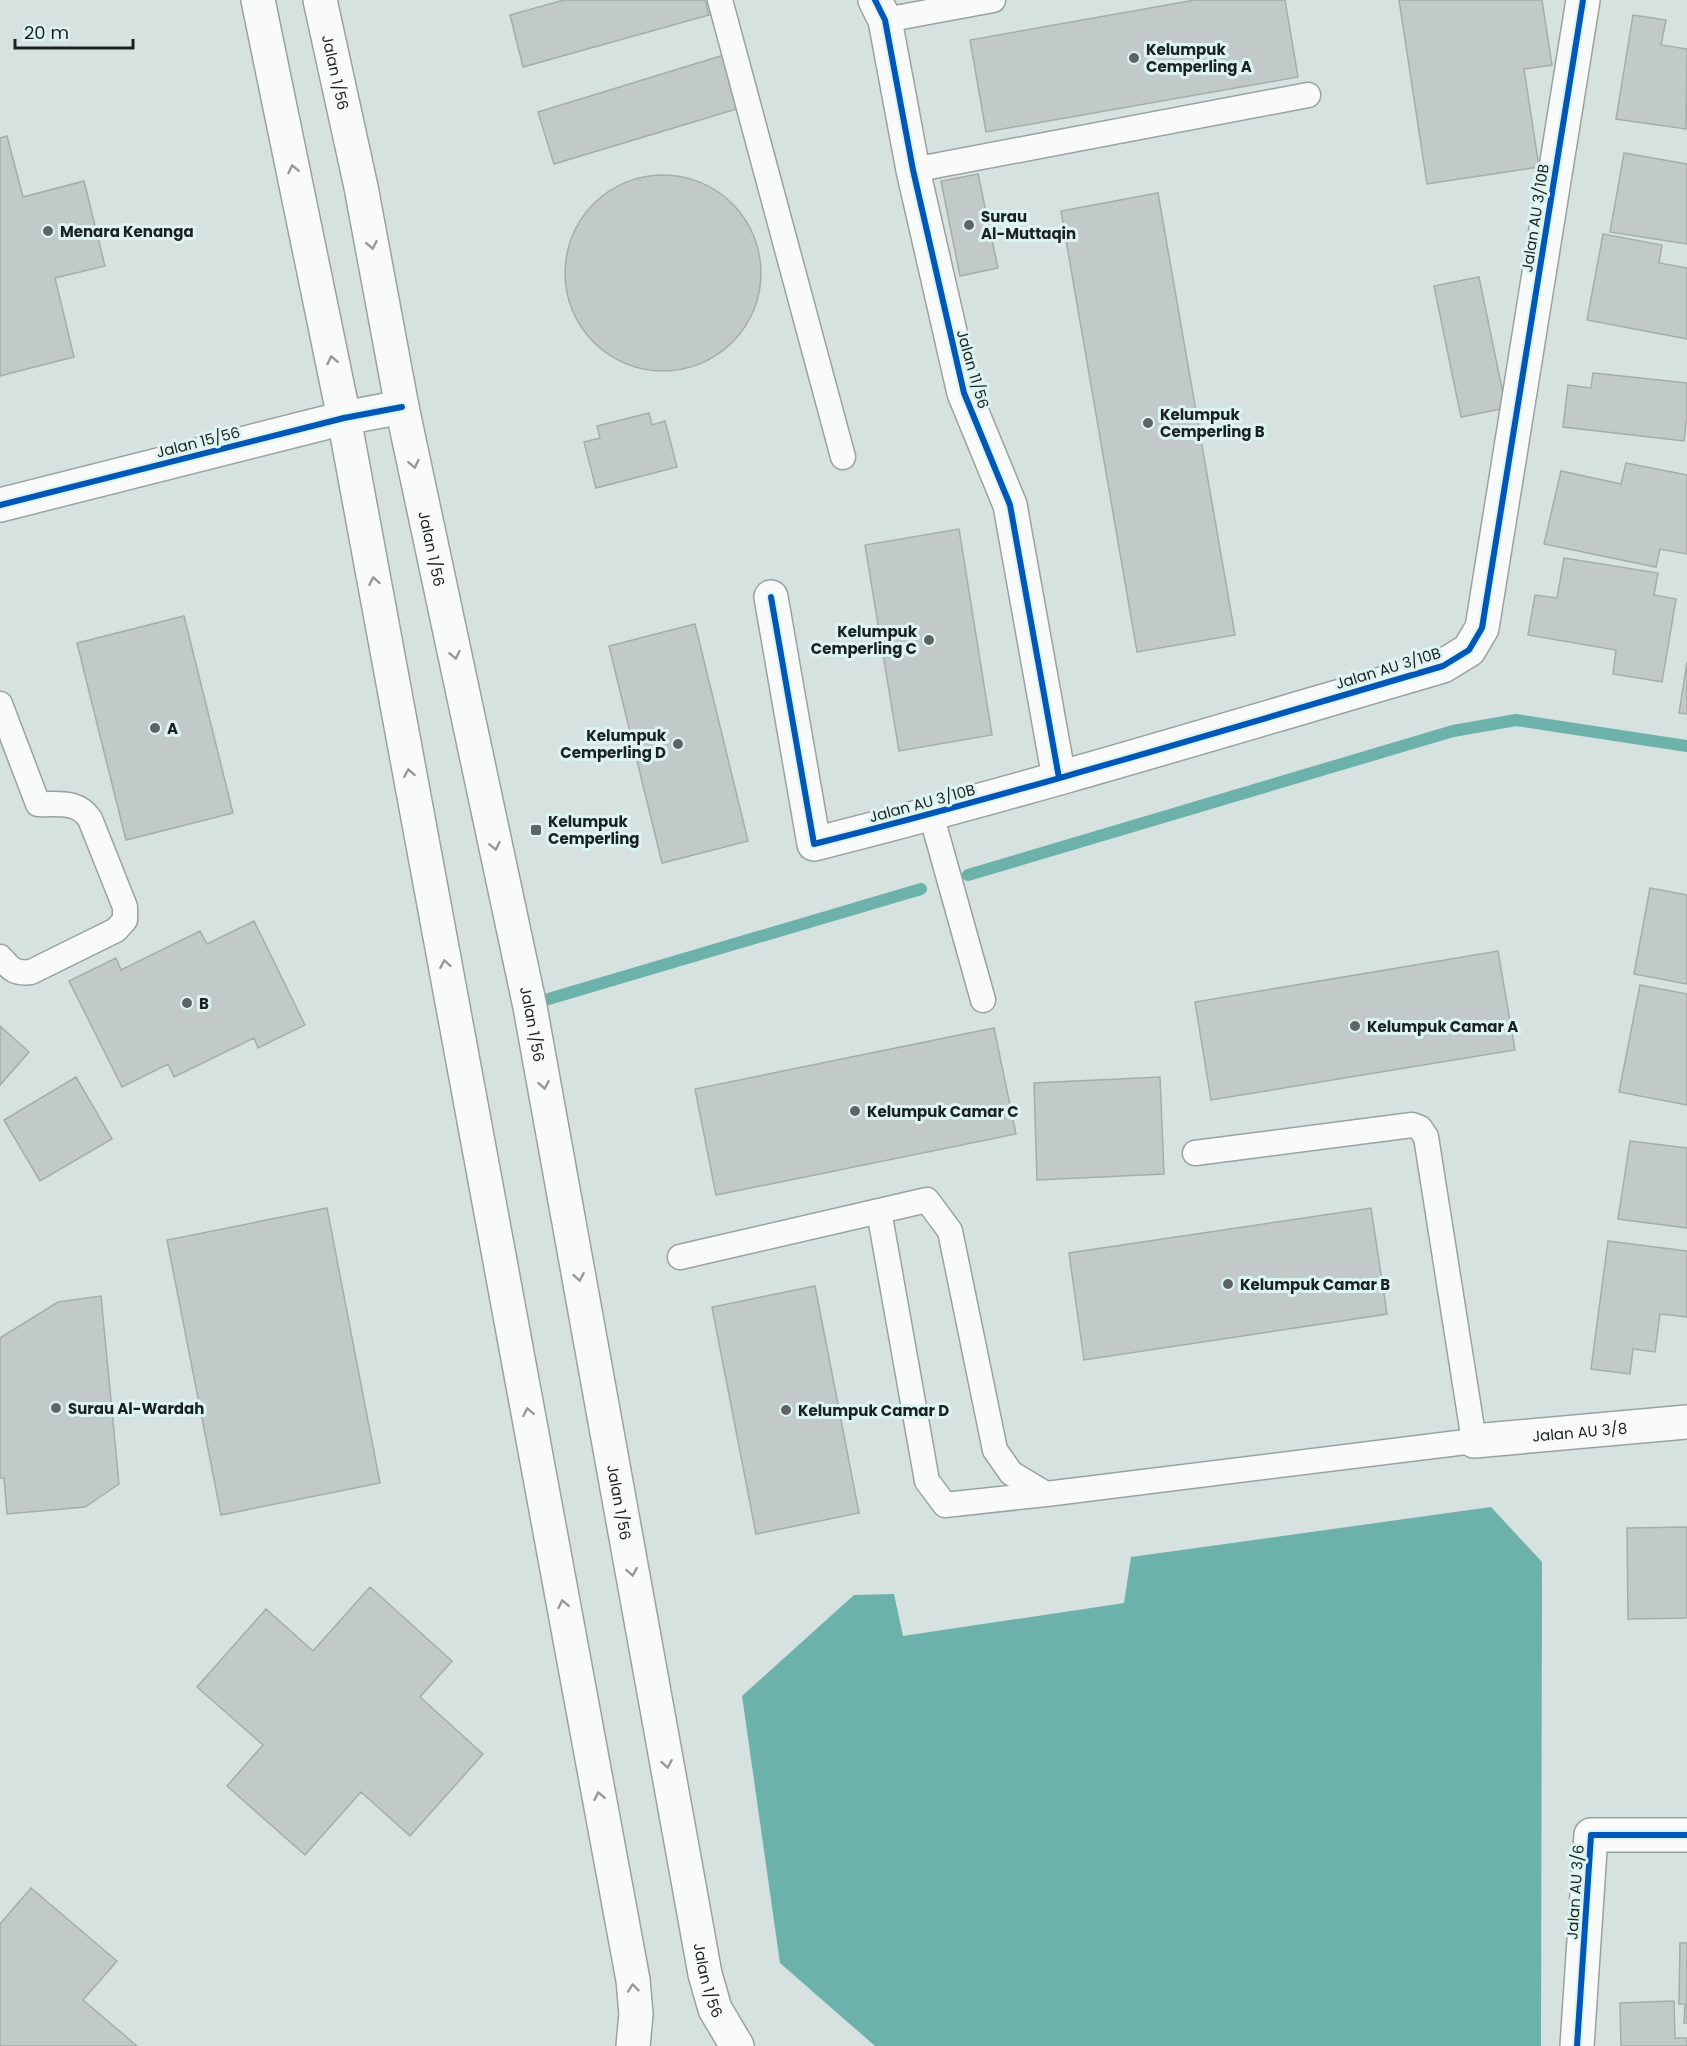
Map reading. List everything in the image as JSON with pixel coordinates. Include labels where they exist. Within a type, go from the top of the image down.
[{"type":"main road","points":[[258,0],[344,418],[633,1980],[636,2014],[633,2046]]},
{"type":"main road","name":"Jalan 1/56","points":[[320,0],[361,187],[402,407],[530,1007],[705,1974],[715,2009],[737,2046]]},
{"type":"main road","name":"Jalan AU 3/10B","points":[[771,597],[814,844],[1059,778],[1443,666],[1469,650],[1482,628],[1583,0]]},
{"type":"main road","name":"Jalan 11/56","points":[[880,10],[913,170],[964,393],[1010,505],[1059,778]]},
{"type":"main road","name":"Jalan 15/56","points":[[0,505],[344,418],[402,407]]},
{"type":"main road","name":"Jalan AU 3/8","points":[[1474,1441],[1687,1422]]},
{"type":"main road","name":"Jalan AU 3/6","points":[[1577,2046],[1591,1835],[1687,1835]]},
{"type":"lane","points":[[720,0],[843,457]]},
{"type":"lane","points":[[880,10],[993,0]]},
{"type":"lane","points":[[913,170],[1308,95]]},
{"type":"lane","points":[[0,704],[38,804],[76,806],[84,811],[90,819],[125,907],[125,920],[116,930],[31,972],[20,974],[10,968],[0,957]]},
{"type":"lane","points":[[931,814],[983,1000]]},
{"type":"lane","points":[[879,1211],[927,1481],[945,1505],[1474,1441],[1426,1137],[1420,1128],[1412,1125],[1195,1153]]},
{"type":"lane","points":[[680,1257],[927,1200],[950,1231],[995,1450],[1011,1473],[1046,1494]]},
{"type":"water","points":[[1491,1507],[1542,1562],[1541,2046],[875,2046],[780,1963],[742,1696],[854,1595],[894,1594],[903,1636],[1124,1603],[1131,1557]]},
{"type":"building","points":[[564,0],[705,0],[709,15],[523,67],[510,15]]},
{"type":"building","name":"Kelumpuk Cemperling A","points":[[1195,0],[1285,0],[1298,77],[986,132],[970,40]]},
{"type":"building","points":[[1399,0],[1542,0],[1552,65],[1524,69],[1539,167],[1427,184]]},
{"type":"building","points":[[1633,15],[1666,20],[1661,45],[1687,49],[1686,129],[1616,119]]},
{"type":"building","points":[[724,55],[740,108],[554,164],[538,112]]},
{"type":"building","name":"Menara Kenanga","points":[[7,136],[23,197],[84,181],[105,266],[55,278],[74,357],[0,376],[0,138]]},
{"type":"building","points":[[1624,153],[1687,164],[1687,244],[1610,232]]},
{"type":"building","name":"Surau Al-Muttaqin","points":[[978,174],[998,268],[960,276],[941,181]]},
{"type":"building","points":[[673,175],[701,182],[718,191],[733,203],[745,218],[754,235],[760,254],[760,292],[754,311],[745,328],[733,343],[718,355],[701,364],[682,370],[653,371],[625,364],[608,355],[593,343],[581,328],[572,311],[566,292],[565,263],[572,235],[581,218],[593,203],[608,191],[625,182],[644,176]]},
{"type":"building","name":"Kelumpuk Cemperling B","points":[[1158,193],[1235,635],[1137,652],[1061,211]]},
{"type":"building","points":[[1603,234],[1662,245],[1659,263],[1687,268],[1687,339],[1587,320]]},
{"type":"building","points":[[1479,277],[1506,408],[1461,417],[1434,286]]},
{"type":"building","points":[[1593,373],[1687,383],[1684,441],[1563,427],[1568,385],[1591,388]]},
{"type":"building","points":[[649,413],[652,425],[665,421],[677,467],[596,488],[584,442],[600,438],[597,426]]},
{"type":"building","points":[[1626,463],[1687,475],[1687,554],[1660,549],[1656,567],[1544,544],[1561,471],[1621,484]]},
{"type":"building","name":"Kelumpuk Cemperling C","points":[[959,529],[992,735],[899,751],[865,545]]},
{"type":"building","points":[[1564,558],[1658,573],[1654,595],[1676,599],[1662,682],[1613,674],[1616,650],[1528,635],[1535,595],[1557,598]]},
{"type":"building","name":"A","points":[[184,616],[233,813],[126,840],[77,643]]},
{"type":"building","name":"Kelumpuk Cemperling D","points":[[695,624],[748,841],[662,863],[609,646]]},
{"type":"building","points":[[1687,662],[1687,714],[1679,713]]},
{"type":"building","points":[[1650,888],[1687,895],[1687,984],[1634,974]]},
{"type":"building","name":"B","points":[[254,921],[305,1025],[258,1048],[254,1038],[174,1077],[168,1064],[122,1087],[69,981],[116,958],[121,970],[200,931],[207,944]]},
{"type":"building","name":"Kelumpuk Camar A","points":[[1498,951],[1515,1050],[1211,1100],[1195,1002]]},
{"type":"building","points":[[1640,985],[1687,994],[1687,1105],[1619,1092]]},
{"type":"building","points":[[0,1026],[29,1052],[0,1085]]},
{"type":"building","name":"Kelumpuk Camar C","points":[[994,1028],[1016,1134],[716,1195],[695,1089]]},
{"type":"building","points":[[76,1077],[112,1139],[40,1181],[4,1120]]},
{"type":"building","points":[[1160,1077],[1164,1174],[1037,1180],[1034,1083]]},
{"type":"building","points":[[1630,1141],[1687,1148],[1687,1228],[1618,1219]]},
{"type":"building","points":[[327,1208],[380,1483],[221,1515],[167,1240]]},
{"type":"building","name":"Kelumpuk Camar B","points":[[1371,1208],[1387,1314],[1084,1360],[1069,1253]]},
{"type":"building","points":[[1608,1241],[1687,1251],[1687,1317],[1660,1314],[1655,1352],[1633,1349],[1630,1374],[1591,1369]]},
{"type":"building","name":"Kelumpuk Camar D","points":[[815,1286],[859,1513],[756,1534],[712,1307]]},
{"type":"building","name":"Surau Al-Wardah","points":[[101,1296],[119,1484],[85,1507],[7,1514],[4,1478],[0,1478],[0,1338],[58,1302]]},
{"type":"building","points":[[1687,1527],[1687,1618],[1628,1619],[1627,1528]]},
{"type":"building","points":[[370,1587],[452,1661],[420,1697],[483,1754],[410,1836],[361,1792],[305,1855],[227,1786],[263,1745],[197,1687],[266,1609],[313,1651]]},
{"type":"building","points":[[31,1888],[117,1961],[83,2000],[137,2046],[0,2046],[0,1924]]},
{"type":"building","points":[[1680,1943],[1687,1943],[1687,2023],[1684,2023],[1685,2004],[1679,2004]]},
{"type":"building","points":[[1674,2001],[1675,2038],[1687,2038],[1687,2046],[1621,2046],[1620,2003]]},
{"type":"waterway","points":[[968,875],[1453,731],[1516,720],[1687,746]]},
{"type":"waterway","points":[[545,1000],[921,889]]},
{"type":"cycle path","points":[[875,0],[885,20],[913,170],[964,393],[1010,505],[1059,778]]},
{"type":"cycle path","points":[[771,597],[814,844],[1051,780],[1443,666],[1469,650],[1482,628],[1583,0]]},
{"type":"cycle path","points":[[0,505],[344,418],[402,407]]},
{"type":"cycle path","points":[[1577,2046],[1591,1835],[1687,1835]]},
{"type":"place","name":"Kelumpuk Cemperling A","points":[[1134,58]]},
{"type":"place","name":"Surau Al-Muttaqin","points":[[969,225]]},
{"type":"place","name":"Menara Kenanga","points":[[48,231]]},
{"type":"place","name":"Kelumpuk Cemperling B","points":[[1148,423]]},
{"type":"place","name":"Kelumpuk Cemperling C","points":[[929,640]]},
{"type":"place","name":"A","points":[[155,728]]},
{"type":"place","name":"Kelumpuk Cemperling D","points":[[678,744]]},
{"type":"place","name":"Kelumpuk Cemperling","points":[[536,830]]},
{"type":"place","name":"B","points":[[187,1003]]},
{"type":"place","name":"Kelumpuk Camar A","points":[[1355,1026]]},
{"type":"place","name":"Kelumpuk Camar C","points":[[855,1111]]},
{"type":"place","name":"Kelumpuk Camar B","points":[[1228,1284]]},
{"type":"place","name":"Surau Al-Wardah","points":[[56,1408]]},
{"type":"place","name":"Kelumpuk Camar D","points":[[786,1410]]}]
